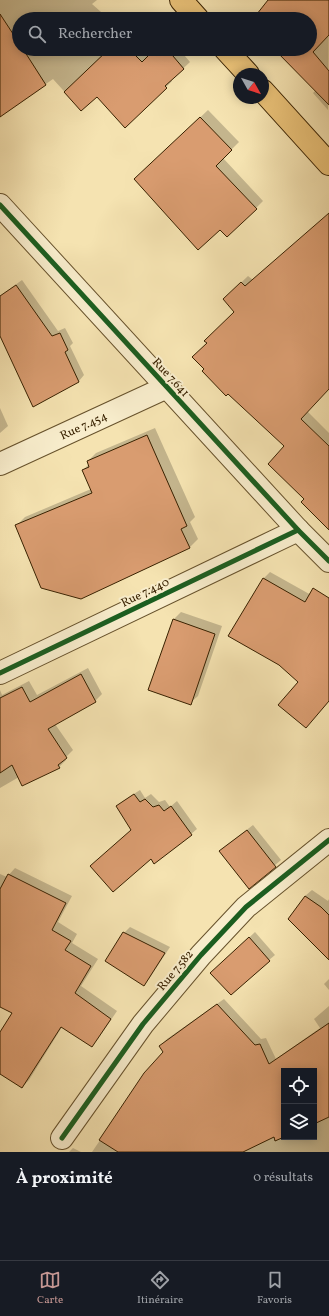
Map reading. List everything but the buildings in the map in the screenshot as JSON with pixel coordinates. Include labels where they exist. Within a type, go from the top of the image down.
[{"type":"main road","points":[[181,0],[192,12]]},
{"type":"main road","points":[[231,56],[242,68]]},
{"type":"main road","points":[[269,98],[329,164]]},
{"type":"street","name":"Rue 7.641","points":[[0,205],[298,530],[329,561]]},
{"type":"street","name":"Rue 7.454","points":[[0,464],[167,387]]},
{"type":"street","name":"Rue 7.440","points":[[0,673],[298,530]]},
{"type":"street","name":"Rue 7.582","points":[[62,1138],[143,1024],[201,955],[246,907],[329,840]]},
{"type":"cycle path","points":[[0,205],[298,530],[329,561]]},
{"type":"cycle path","points":[[0,673],[298,530]]},
{"type":"cycle path","points":[[62,1138],[143,1024],[201,955],[246,907],[329,840]]}]
